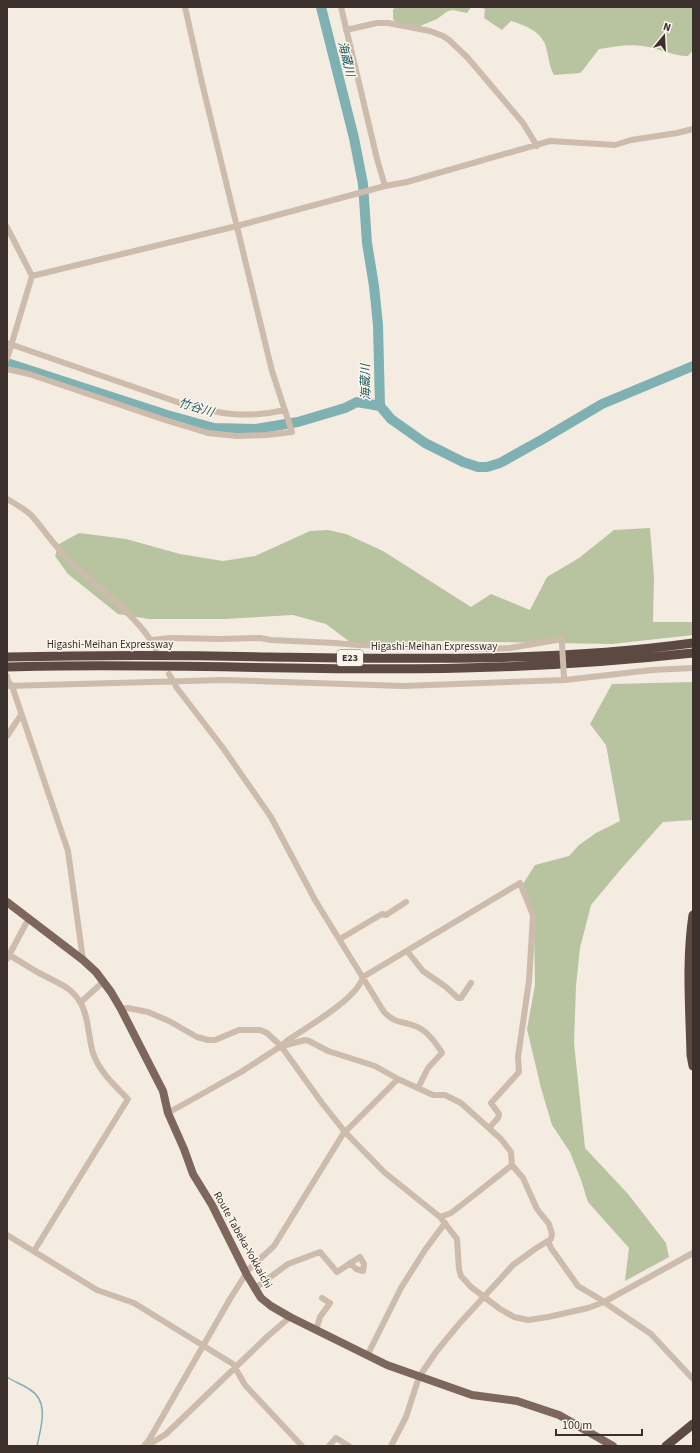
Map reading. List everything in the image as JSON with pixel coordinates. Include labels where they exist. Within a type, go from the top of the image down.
[{"type":"highway","name":"Higashi-Meihan Expressway","points":[[7,657],[241,656],[495,658],[646,650],[693,643]]},
{"type":"highway","name":"Higashi-Meihan Expressway","points":[[7,667],[495,667],[580,664],[693,653]]},
{"type":"highway","points":[[693,915],[690,935],[689,960],[691,1055],[693,1066]]},
{"type":"highway","points":[[666,1446],[693,1424]]},
{"type":"main road","name":"Route Tabeka-Yokkaichi","points":[[7,902],[83,960],[104,982],[121,1009],[163,1091],[168,1113],[184,1148],[193,1174],[212,1205],[254,1289],[261,1298],[271,1306],[386,1366],[472,1395],[517,1401],[559,1415],[613,1446]]},
{"type":"street","points":[[7,369],[29,374],[208,433],[237,436],[266,436],[292,432],[272,371],[185,7]]},
{"type":"street","points":[[341,7],[377,159],[385,186]]},
{"type":"street","points":[[346,30],[377,23],[388,23],[430,31],[443,36],[472,63],[523,123],[537,146]]},
{"type":"street","points":[[32,276],[237,226],[385,186],[407,182],[537,146],[550,141],[615,145],[631,140],[693,129]]},
{"type":"street","points":[[7,227],[32,276],[7,359]]},
{"type":"street","points":[[10,345],[165,398],[205,410],[248,416],[265,415],[285,411]]},
{"type":"street","points":[[7,499],[24,509],[32,516],[69,560],[131,616],[151,640],[156,649]]},
{"type":"street","points":[[151,640],[172,638],[260,638],[358,646],[490,649],[510,648],[562,639],[564,679]]},
{"type":"street","points":[[10,686],[223,680],[402,686],[564,679],[652,670],[693,668]]},
{"type":"street","points":[[169,674],[191,708],[223,748],[271,817],[315,900],[384,1012],[391,1019],[401,1023],[414,1025],[422,1029],[442,1052],[428,1068],[418,1088]]},
{"type":"street","points":[[7,676],[68,851],[83,960]]},
{"type":"street","points":[[7,736],[21,715]]},
{"type":"street","points":[[168,1113],[241,1072],[281,1046],[347,999],[362,982],[363,977],[520,883],[533,915],[529,981],[518,1057],[519,1072],[491,1103],[498,1114],[498,1118],[489,1128]]},
{"type":"street","points":[[340,939],[382,914],[386,915],[406,902]]},
{"type":"street","points":[[29,918],[8,957],[64,985],[74,993],[81,1002],[84,1011],[92,1052],[97,1063],[106,1077],[128,1099],[34,1251]]},
{"type":"street","points":[[407,951],[423,971],[446,987],[458,998],[461,998],[471,983]]},
{"type":"street","points":[[81,1002],[104,982]]},
{"type":"street","points":[[121,1009],[128,1008],[148,1012],[170,1021],[197,1037],[208,1040],[215,1040],[239,1030],[260,1030],[267,1033],[281,1046],[322,1104],[345,1132],[384,1172],[440,1217],[445,1223],[457,1240],[459,1269],[461,1276],[471,1287],[514,1317],[528,1320],[588,1308],[604,1302],[693,1253]]},
{"type":"street","points":[[281,1046],[305,1040],[309,1041],[328,1051],[375,1066],[398,1079],[434,1095],[449,1096],[462,1103],[502,1139],[512,1152],[512,1165],[523,1178],[537,1209],[549,1224],[552,1234],[551,1239],[513,1265],[450,1336],[419,1377],[406,1417],[391,1446]]},
{"type":"street","points":[[145,1446],[230,1299],[247,1275],[249,1269],[274,1246],[345,1132],[398,1079]]},
{"type":"street","points":[[440,1217],[451,1213],[512,1165]]},
{"type":"street","points":[[367,1356],[401,1288],[425,1250],[445,1223]]},
{"type":"street","points":[[7,1235],[97,1290],[134,1303],[233,1364],[245,1385],[302,1446]]},
{"type":"street","points":[[548,1241],[551,1248],[575,1283],[651,1334],[693,1379]]},
{"type":"street","points":[[254,1289],[288,1264],[320,1252],[336,1272],[350,1263]]},
{"type":"street","points":[[316,1330],[320,1317],[330,1303],[322,1298]]},
{"type":"street","points":[[145,1446],[166,1434],[290,1316]]},
{"type":"street","points":[[329,1446],[336,1438],[349,1446]]},
{"type":"green space","points":[[395,7],[471,7],[467,13],[453,10],[448,11],[437,19],[420,26],[399,26],[393,19],[393,10]]},
{"type":"green space","points":[[477,7],[693,7],[693,50],[688,56],[676,55],[638,45],[599,49],[580,73],[554,75],[545,44],[539,35],[526,27],[511,21],[502,30],[484,18],[485,9]]},
{"type":"green space","points":[[650,528],[654,577],[653,622],[693,622],[693,635],[612,644],[428,641],[354,645],[326,624],[293,615],[225,619],[149,619],[118,614],[68,574],[55,556],[59,544],[79,533],[126,539],[180,554],[223,561],[255,556],[310,531],[328,530],[346,534],[383,551],[471,607],[491,594],[530,610],[547,577],[579,558],[614,530]]},
{"type":"green space","points":[[693,682],[693,820],[663,822],[621,869],[591,905],[580,948],[576,986],[574,1043],[585,1148],[628,1194],[666,1243],[669,1257],[625,1281],[629,1248],[588,1202],[570,1152],[552,1125],[541,1088],[527,1029],[535,985],[534,923],[521,887],[535,865],[569,856],[579,845],[596,833],[620,821],[606,745],[590,724],[612,684]]},
{"type":"waterway","name":"海蔵川","points":[[321,7],[354,138],[363,184],[367,243],[374,286],[378,325],[380,406],[391,419],[425,443],[463,462],[478,467],[487,467],[500,463],[602,404],[693,366]]},
{"type":"waterway","name":"竹谷川","points":[[7,363],[167,415],[214,428],[256,429],[298,422],[345,408],[357,402],[380,406]]},
{"type":"waterway","points":[[7,1377],[29,1389],[36,1394],[40,1400],[42,1407],[42,1423],[37,1446]]}]
